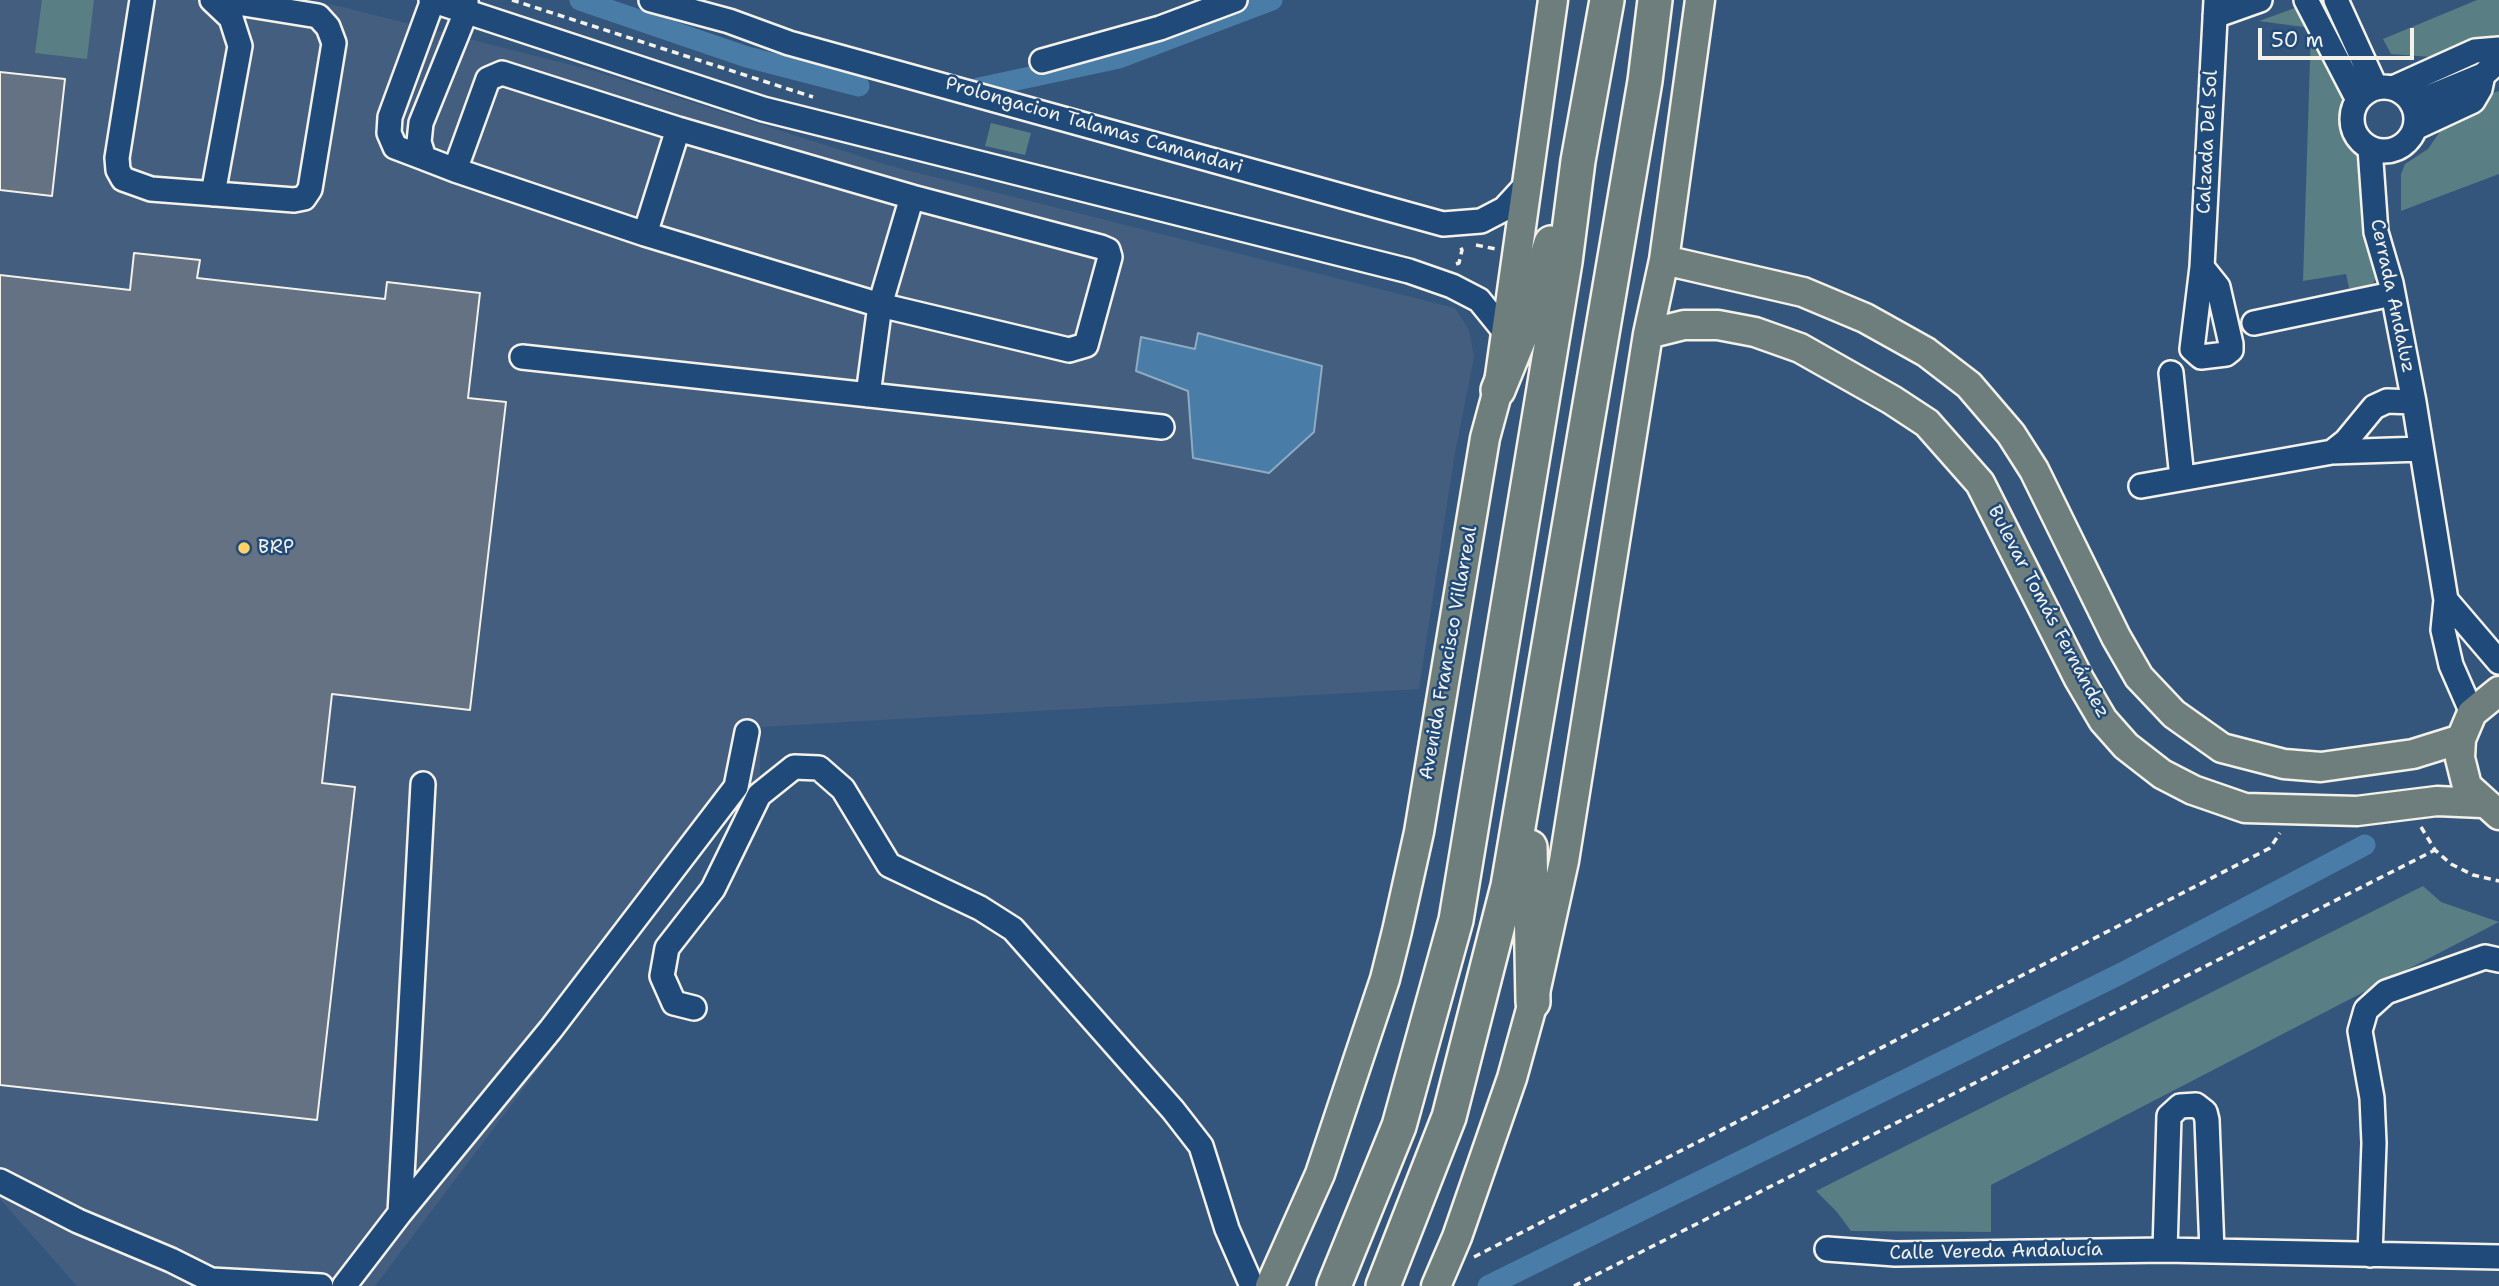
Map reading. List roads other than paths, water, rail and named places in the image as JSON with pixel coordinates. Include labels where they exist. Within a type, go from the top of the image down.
[{"type":"highway","points":[[1334,1286],[1399,1126],[1456,920],[1565,262],[1578,161],[1607,0]]},
{"type":"highway","points":[[1383,1286],[1449,1116],[1508,886],[1645,81],[1654,0]]},
{"type":"highway","points":[[1498,390],[1527,319],[1578,161]]},
{"type":"highway","points":[[1531,739],[1529,871],[1533,1002]]},
{"type":"main road","name":"Avenida Francisco Villarreal","points":[[1270,1286],[1320,1174],[1391,955],[1419,832],[1485,438],[1498,390],[1553,0]]},
{"type":"main road","points":[[1439,1278],[1513,1078],[1564,861],[1648,334],[1664,260],[1700,0]]},
{"type":"main road","points":[[1664,260],[1803,292],[1865,318],[1926,352],[1969,385],[2011,434],[2034,470],[2055,508],[2116,637],[2139,677],[2174,714],[2222,748],[2248,757],[2321,767],[2413,754],[2461,739]]},
{"type":"main road","name":"Bulevar Tomás Fernández","points":[[1648,334],[1685,325],[1718,325],[1755,332],[1800,348],[1892,400],[1927,424],[1980,483],[2079,679],[2103,720],[2126,746],[2162,774],[2193,790],[2245,808],[2357,810],[2412,803],[2491,809]]},
{"type":"main road","points":[[2491,809],[2467,786],[2460,758],[2461,739],[2472,713],[2499,691]]},
{"type":"street","points":[[142,0],[117,158],[118,170],[123,179],[151,189],[294,200],[304,198],[310,189],[334,43],[328,27],[318,16],[219,0]]},
{"type":"street","points":[[212,0],[231,18],[240,46],[213,194]]},
{"type":"street","points":[[456,170],[488,79],[502,73],[678,129],[1108,250],[1110,257],[1086,345],[1069,350],[880,305],[645,234],[456,170],[395,147],[389,133],[390,117],[433,0],[466,6],[763,109],[1409,271],[1452,286],[1479,300],[1505,332]]},
{"type":"street","name":"Prolongacion Talamas Camandari","points":[[651,0],[729,21],[789,43],[1443,224],[1481,221],[1504,209],[1527,184]]},
{"type":"street","points":[[1042,61],[1160,28],[1235,0]]},
{"type":"street","name":"Calzada Del Sol","points":[[2202,267],[2215,8],[2260,0]]},
{"type":"street","points":[[2306,0],[2375,92],[2412,104],[2491,68]]},
{"type":"street","points":[[2336,0],[2375,92]]},
{"type":"street","points":[[424,158],[419,142],[421,123],[466,6]]},
{"type":"street","points":[[2491,68],[2473,101],[2414,128],[2402,145],[2392,150],[2371,148],[2355,132],[2353,110],[2375,92],[2475,51],[2499,49]]},
{"type":"street","points":[[2412,104],[2414,128]]},
{"type":"street","points":[[645,234],[678,129]]},
{"type":"street","name":"Cerrada Andaluz","points":[[2371,148],[2374,219],[2414,402],[2446,600],[2443,630],[2451,665],[2472,713]]},
{"type":"street","points":[[868,395],[880,305],[912,197]]},
{"type":"street","points":[[2254,323],[2392,294]]},
{"type":"street","points":[[522,357],[1162,427]]},
{"type":"street","points":[[2171,373],[2182,478]]},
{"type":"street","name":"Cerrada Andaluz","points":[[2332,452],[2346,441],[2374,407],[2387,401],[2414,402]]},
{"type":"street","points":[[2141,486],[2332,452],[2421,449]]},
{"type":"street","points":[[2446,600],[2499,662]]},
{"type":"street","points":[[344,1286],[400,1213],[551,1029],[736,787],[747,732]]},
{"type":"street","points":[[694,1007],[674,1003],[662,976],[667,948],[713,889],[759,795],[794,767],[819,768],[843,789],[889,865],[981,908],[1013,929],[1200,1146],[1227,1229],[1252,1286]]},
{"type":"street","points":[[400,1213],[423,784]]},
{"type":"street","points":[[736,787],[759,795]]},
{"type":"street","points":[[2370,1255],[2374,1143],[2371,1098],[2360,1031],[2367,1010],[2386,992],[2485,957],[2499,960]]},
{"type":"street","points":[[2165,1250],[2169,1116],[2180,1106],[2196,1105],[2205,1112],[2207,1120],[2212,1251]]},
{"type":"street","points":[[0,1181],[211,1283],[321,1286]]},
{"type":"street","name":"Calle Vereda Andalucía","points":[[1827,1249],[1895,1254],[2165,1250],[2499,1257]]},
{"type":"waterway","points":[[580,0],[747,57],[859,86]]},
{"type":"waterway","points":[[979,88],[1119,58],[1272,0]]},
{"type":"waterway","points":[[1488,1286],[2122,973],[2365,845]]},
{"type":"place","name":"BRP","points":[[244,548]]}]
